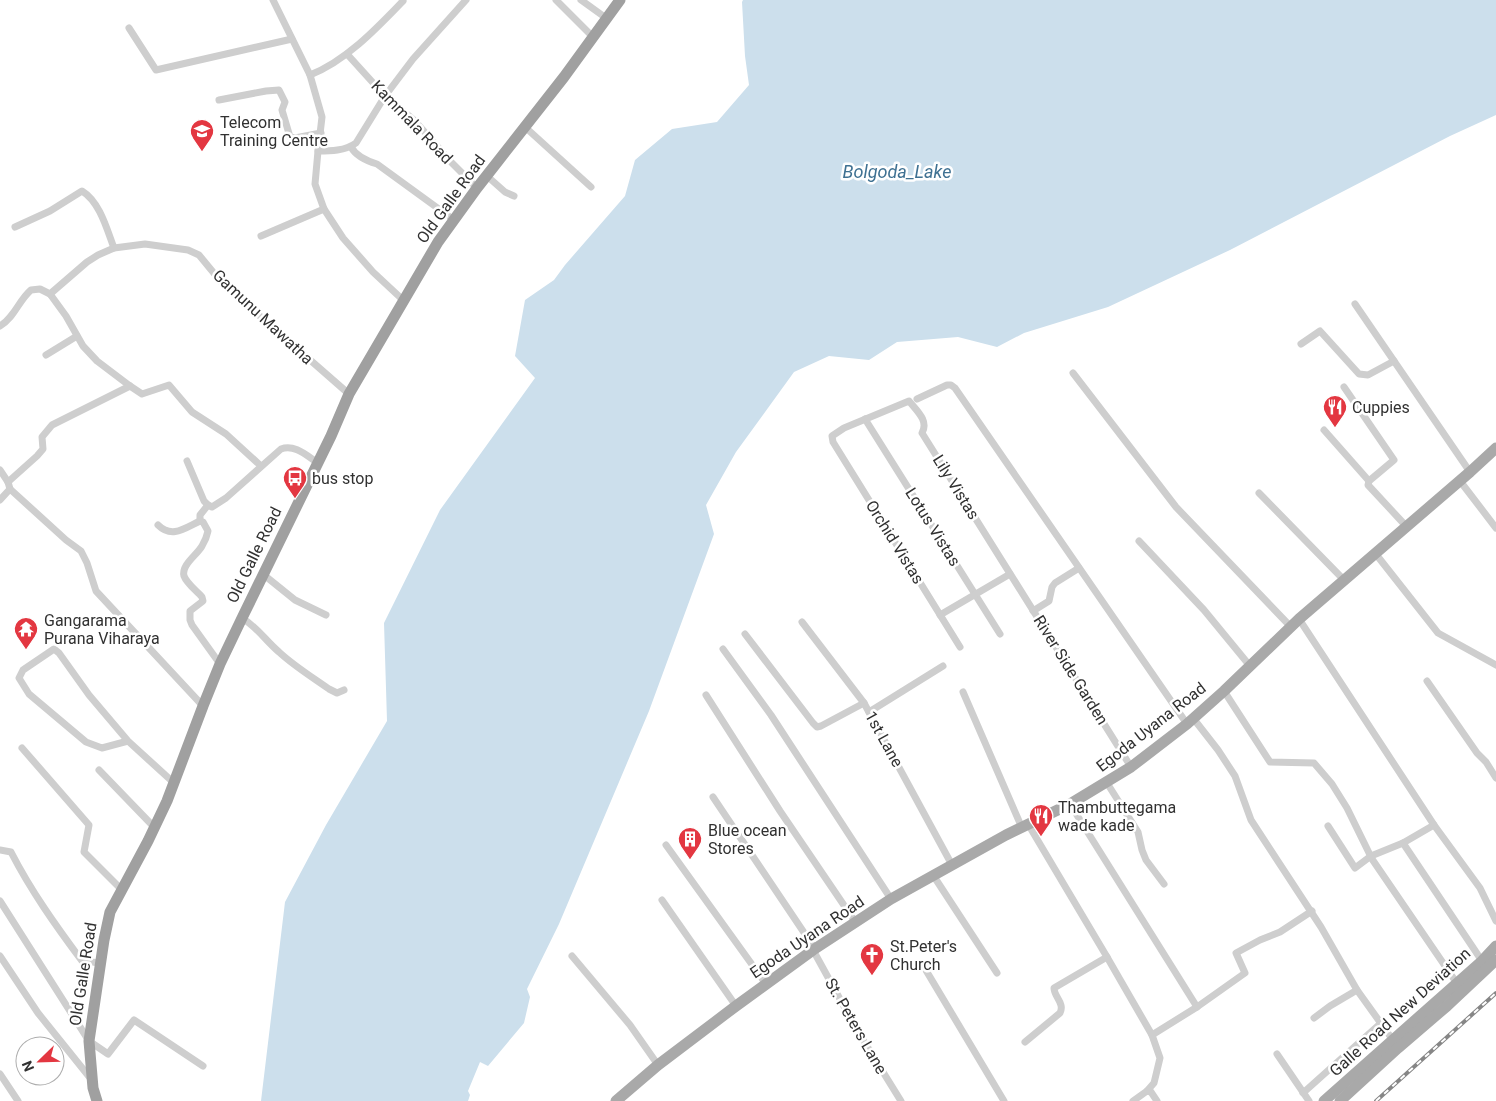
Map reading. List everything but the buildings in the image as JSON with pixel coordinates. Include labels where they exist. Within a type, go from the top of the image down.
[{"type":"highway","name":"Old Galle Road","points":[[97,1101],[89,1041],[110,912],[148,841],[174,783],[220,664],[331,436],[348,394],[438,242],[486,176],[564,77],[620,0]]},
{"type":"main road","name":"Egoda Uyana Road","points":[[616,1101],[658,1065],[736,1006],[814,950],[891,899],[1025,826],[1070,804],[1131,767],[1190,721],[1295,623],[1496,448]]},
{"type":"main road","name":"Galle Road New Deviation","points":[[1340,1101],[1456,982],[1482,961],[1496,946]]},
{"type":"main road","name":"Galle Road New Deviation","points":[[1324,1101],[1396,1043],[1447,1006],[1496,960]]},
{"type":"street","points":[[272,0],[310,75],[322,117],[315,184],[324,209],[349,244],[373,272],[403,300]]},
{"type":"street","points":[[318,151],[331,151],[356,143],[385,96],[413,59],[466,0]]},
{"type":"street","points":[[556,0],[593,37]]},
{"type":"street","points":[[581,0],[606,18]]},
{"type":"street","points":[[310,75],[325,70],[347,54],[403,1]]},
{"type":"street","points":[[129,28],[156,70],[292,39]]},
{"type":"street","name":"Kammala Road","points":[[347,54],[385,96],[415,121],[477,188]]},
{"type":"street","points":[[219,100],[280,90],[285,102],[282,110],[290,137],[295,138],[321,133]]},
{"type":"street","points":[[525,127],[591,187]]},
{"type":"street","points":[[351,146],[354,152],[377,164],[454,220]]},
{"type":"street","points":[[486,176],[505,192],[514,196]]},
{"type":"street","points":[[15,227],[50,211],[82,191],[88,195],[98,210],[114,248]]},
{"type":"street","points":[[260,236],[324,209]]},
{"type":"street","name":"Gamunu Mawatha","points":[[50,294],[87,262],[114,248],[145,244],[188,250],[199,255],[222,282],[348,394]]},
{"type":"street","points":[[0,326],[10,318],[26,294],[31,290],[40,289],[50,294],[66,316],[83,346],[97,361],[142,394],[169,385],[192,412],[226,434],[262,466]]},
{"type":"street","points":[[1355,304],[1470,472]]},
{"type":"street","points":[[1301,344],[1320,331],[1359,374],[1368,375],[1394,361]]},
{"type":"street","points":[[46,355],[77,336]]},
{"type":"street","points":[[1073,373],[1176,507],[1295,623],[1434,825],[1480,888],[1496,921]]},
{"type":"street","points":[[865,419],[947,385],[956,388],[1079,568],[1190,721],[1218,750],[1234,776],[1251,820],[1312,911],[1357,990],[1396,1043]]},
{"type":"street","points":[[0,500],[9,486],[43,449],[42,437],[52,425],[130,386]]},
{"type":"street","points":[[1344,387],[1394,460],[1369,481]]},
{"type":"street","name":"Lily Vistas","points":[[913,400],[925,422],[922,433],[1010,574]]},
{"type":"street","name":"Orchid Vistas","points":[[865,419],[844,428],[832,436],[832,442],[960,646]]},
{"type":"street","name":"Lotus Vistas","points":[[865,419],[1000,634]]},
{"type":"street","points":[[1324,430],[1369,481],[1368,485],[1406,526]]},
{"type":"street","points":[[187,461],[201,496],[212,507],[226,498],[281,449],[288,447],[299,451],[318,463]]},
{"type":"street","points":[[0,470],[9,486],[66,540],[81,551],[87,563],[96,592],[203,706]]},
{"type":"street","points":[[1460,481],[1496,528]]},
{"type":"street","points":[[1260,493],[1344,580]]},
{"type":"street","points":[[200,522],[200,515],[208,505]]},
{"type":"street","points":[[158,525],[164,531],[177,532],[200,522]]},
{"type":"street","points":[[200,522],[203,522],[208,531],[206,538],[198,552],[186,564],[184,577],[203,601],[190,611],[190,620],[220,664]]},
{"type":"street","points":[[1139,541],[1204,610],[1250,666]]},
{"type":"street","points":[[1375,553],[1438,633],[1496,665]]},
{"type":"street","points":[[1033,611],[1049,601],[1052,587],[1055,583],[1079,568]]},
{"type":"street","points":[[940,615],[1010,574]]},
{"type":"street","name":"River Side Garden","points":[[1010,574],[1131,767]]},
{"type":"street","points":[[264,575],[295,600],[326,616]]},
{"type":"street","points":[[242,618],[255,627],[285,658],[329,689],[337,693],[344,690]]},
{"type":"street","name":"1st Lane","points":[[802,622],[864,703],[952,865]]},
{"type":"street","points":[[745,634],[812,723],[817,726],[821,726],[864,703]]},
{"type":"street","points":[[128,741],[102,748],[86,742],[29,694],[19,678],[23,670],[54,649],[59,653],[89,695],[128,741],[174,783]]},
{"type":"street","points":[[723,649],[771,715],[891,899]]},
{"type":"street","points":[[869,712],[943,666]]},
{"type":"street","points":[[1427,681],[1496,778]]},
{"type":"street","points":[[1224,691],[1270,762],[1314,763],[1332,784],[1347,808],[1371,856],[1456,982]]},
{"type":"street","points":[[963,692],[1025,826],[1107,957],[1152,1035],[1160,1058],[1154,1082],[1147,1091],[1133,1101]]},
{"type":"street","points":[[706,695],[780,811],[856,923]]},
{"type":"street","points":[[22,748],[89,824],[84,852],[122,890]]},
{"type":"street","points":[[100,770],[154,827]]},
{"type":"street","points":[[1107,783],[1138,832],[1146,860],[1164,884]]},
{"type":"street","name":"St. Peters Lane","points":[[713,797],[814,950],[858,1030],[901,1101]]},
{"type":"street","points":[[1070,804],[1196,1007]]},
{"type":"street","points":[[1328,826],[1356,868],[1371,856],[1403,843],[1434,825]]},
{"type":"street","points":[[1403,843],[1482,961]]},
{"type":"street","points":[[666,845],[766,984]]},
{"type":"street","points":[[0,850],[12,852],[26,880],[51,920],[82,961],[101,963]]},
{"type":"street","points":[[934,875],[997,973]]},
{"type":"street","points":[[662,900],[736,1006]]},
{"type":"street","points":[[0,901],[89,1041],[108,1054],[134,1020],[203,1066]]},
{"type":"street","points":[[1152,1035],[1245,973],[1236,953],[1280,932],[1312,911]]},
{"type":"street","points":[[0,956],[38,1012],[93,1081]]},
{"type":"street","points":[[572,956],[630,1025],[658,1065]]},
{"type":"street","points":[[1025,1042],[1060,1013],[1061,1004],[1054,988],[1107,957]]},
{"type":"street","points":[[924,967],[1004,1101]]},
{"type":"street","points":[[1314,1018],[1357,990]]},
{"type":"street","points":[[1303,1093],[1380,1023]]},
{"type":"street","points":[[1277,1054],[1309,1101]]},
{"type":"street","points":[[0,1074],[18,1101]]},
{"type":"street","points":[[1147,1091],[1151,1092],[1157,1101]]},
{"type":"water","name":"Bolgoda_Lake","points":[[743,0],[1496,0],[1496,115],[1450,136],[1230,250],[1108,307],[1024,333],[997,347],[958,337],[897,342],[869,360],[829,356],[794,372],[736,452],[706,505],[714,534],[649,711],[559,924],[527,989],[530,997],[524,1023],[488,1066],[480,1062],[468,1091],[470,1095],[468,1101],[261,1101],[285,902],[326,825],[387,721],[384,623],[440,510],[535,378],[515,356],[525,300],[554,280],[625,196],[635,160],[672,129],[717,122],[749,85],[745,56]]},
{"type":"railway","points":[[1376,1101],[1496,993]]},
{"type":"place","name":"Telecom Training Centre","points":[[202,152]]},
{"type":"place","name":"Cuppies","points":[[1335,428]]},
{"type":"place","name":"bus stop","points":[[295,499]]},
{"type":"place","name":"Gangarama Purana Viharaya","points":[[26,650]]},
{"type":"place","name":"Thambuttegama wade kade","points":[[1041,837]]},
{"type":"place","name":"Blue ocean Stores","points":[[690,860]]},
{"type":"place","name":"St.Peter's Church","points":[[872,976]]}]
